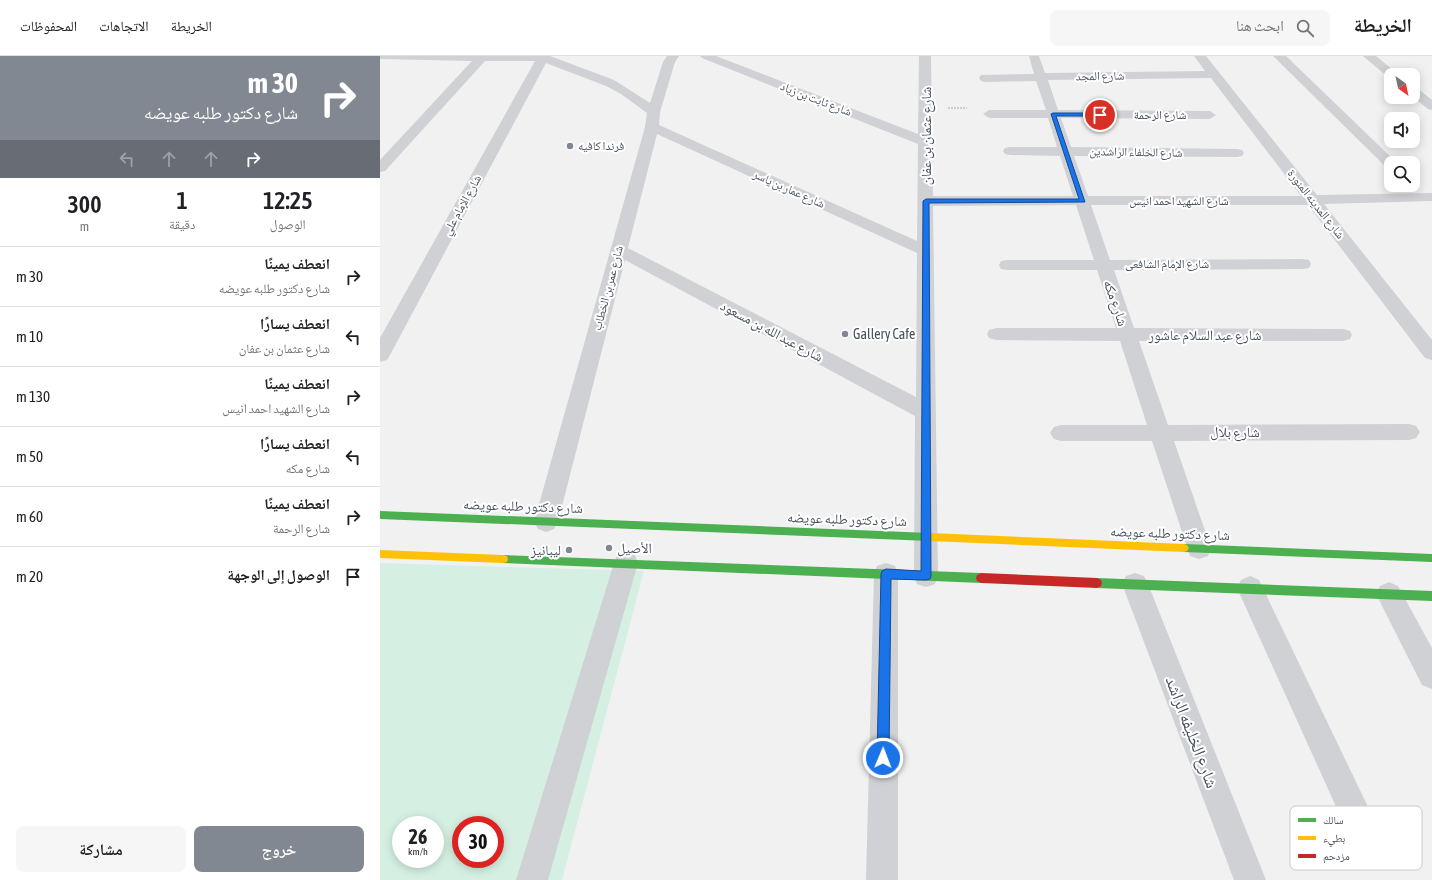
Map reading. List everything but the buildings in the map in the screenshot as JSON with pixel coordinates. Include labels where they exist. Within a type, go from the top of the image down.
[{"type":"street","points":[[380,56],[479,61]]},
{"type":"street","name":"شارع عمر بن الخطاب","points":[[546,522],[653,119],[669,62],[673,56]]},
{"type":"street","name":"شارع ثابت بن زياد","points":[[706,56],[926,142]]},
{"type":"street","name":"شارع المدينه المنورة","points":[[1200,56],[1432,353]]},
{"type":"street","points":[[1279,56],[1384,157]]},
{"type":"street","points":[[1369,56],[1384,68]]},
{"type":"street","name":"شارع عثمان بن عفان","points":[[922,57],[926,108],[926,576]]},
{"type":"street","name":"شارع مكه","points":[[1034,57],[1199,548]]},
{"type":"street","name":"شارع عمار بن ياسر","points":[[479,61],[542,59],[610,83],[625,91],[653,119],[926,251]]},
{"type":"street","name":"شارع الإمام علي","points":[[380,354],[542,59]]},
{"type":"street","points":[[380,62],[479,61]]},
{"type":"street","points":[[382,163],[479,61]]},
{"type":"street","name":"شارع المجد","points":[[985,78],[1214,74]]},
{"type":"street","points":[[1420,97],[1432,106]]},
{"type":"street","name":"شارع الرحمة","points":[[990,114],[1210,115]]},
{"type":"street","name":"شارع الخلفاء الراشدين","points":[[1010,151],[1238,153]]},
{"type":"street","points":[[1420,191],[1430,199]]},
{"type":"street","name":"شارع الشهيد احمد انيس","points":[[926,201],[1430,199]]},
{"type":"street","name":"شارع عبد الله بن مسعود","points":[[619,250],[926,412]]},
{"type":"street","name":"شارع الإمام الشافعى","points":[[1007,265],[1303,264]]},
{"type":"street","name":"شارع عبد السلام عاشور","points":[[996,334],[1343,335]]},
{"type":"street","name":"شارع بلال","points":[[1061,432],[1409,432]]},
{"type":"street","name":"شارع دكتور طلبه عويضه","points":[[380,515],[926,536],[1432,558]]},
{"type":"street","points":[[380,554],[1432,596]]},
{"type":"street","points":[[532,880],[626,564]]},
{"type":"street","points":[[882,880],[886,574]]},
{"type":"street","name":"شارع الخليفه الراشد","points":[[1135,584],[1250,880]]},
{"type":"street","points":[[1250,588],[1352,806]]},
{"type":"street","points":[[1389,594],[1432,676]]},
{"type":"path","points":[[926,108],[986,108],[990,114]]},
{"type":"green space","points":[[380,563],[644,571],[562,880],[380,880]]},
{"type":"traffic: fast","points":[[380,515],[930,537]]},
{"type":"traffic: fast","points":[[1184,548],[1432,558]]},
{"type":"traffic: fast","points":[[503,559],[981,578]]},
{"type":"traffic: fast","points":[[1097,583],[1432,596]]},
{"type":"traffic: slow","points":[[930,537],[1184,548]]},
{"type":"traffic: slow","points":[[380,554],[503,559]]},
{"type":"traffic: jam","points":[[981,578],[1097,583]]},
{"type":"place","name":"فرندا كافيه","points":[[570,146]]},
{"type":"place","name":"Gallery Cafe","points":[[845,334]]},
{"type":"place","name":"الأصيل","points":[[609,548]]},
{"type":"place","name":"ليبانيز","points":[[569,550]]},
{"type":"route","points":[[883,758],[886,574],[926,576],[926,201],[1082,201],[1053,114],[1100,115]]}]
